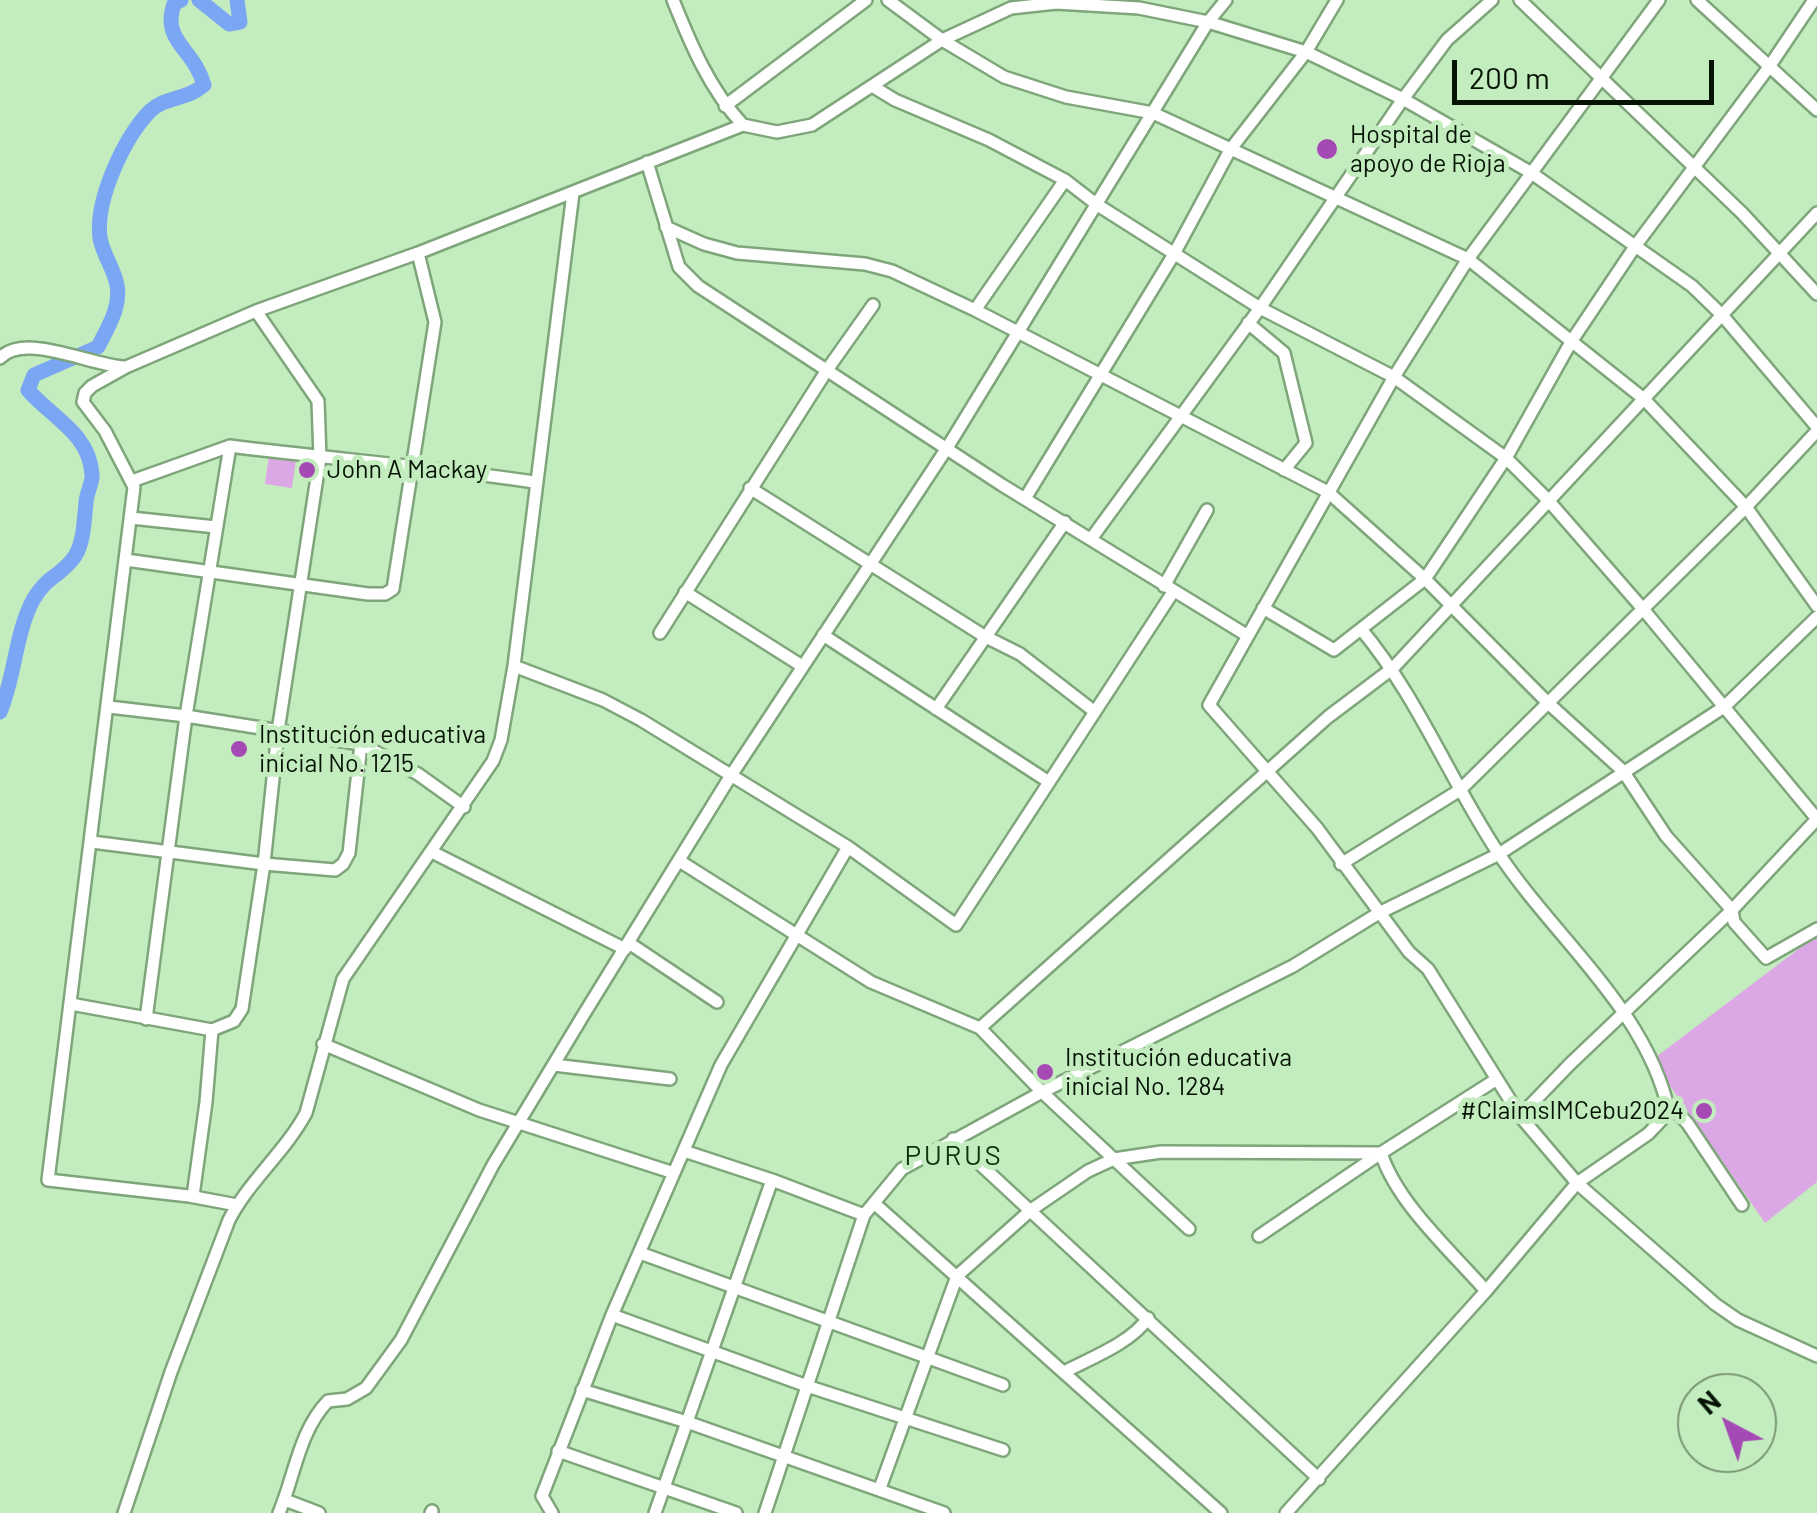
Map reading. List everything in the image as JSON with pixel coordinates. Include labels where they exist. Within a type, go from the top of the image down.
[{"type":"street","points":[[674,0],[691,46],[725,106],[743,125]]},
{"type":"street","points":[[725,106],[866,0]]},
{"type":"street","points":[[888,0],[942,40],[1004,78],[1066,97],[1153,113],[1468,258],[1644,399],[1746,507],[1817,606]]},
{"type":"street","points":[[1178,16],[1185,0]]},
{"type":"street","points":[[279,1513],[306,1428],[328,1401],[347,1399],[366,1388],[401,1340],[519,1124],[730,777],[947,448],[1208,22],[1226,0]]},
{"type":"street","points":[[1026,497],[1174,254],[1230,150],[1306,52],[1337,0]]},
{"type":"street","points":[[1092,539],[1260,308],[1403,99],[1447,40],[1492,0]]},
{"type":"street","points":[[1520,0],[1780,252],[1817,294]]},
{"type":"street","points":[[1659,0],[1468,258],[1394,377],[1209,705],[1317,828],[1379,913],[1428,968],[1520,1116],[1577,1183],[1706,1297],[1738,1320],[1817,1356]]},
{"type":"street","points":[[1697,0],[1817,110]]},
{"type":"street","points":[[1263,608],[1334,650],[1425,579],[1506,458],[1571,342],[1636,245],[1814,0]]},
{"type":"street","points":[[237,1205],[193,1196],[48,1180],[134,487],[104,431],[82,402],[85,393],[126,367],[256,310],[418,253],[743,125],[777,132],[812,125],[942,40],[1011,8],[1082,2],[1139,8],[1208,22],[1306,52],[1403,99],[1530,172],[1692,286],[1722,315],[1817,429],[1746,507],[1460,790],[1341,864]]},
{"type":"street","points":[[872,86],[1065,180],[1096,204],[1260,308],[1394,377],[1506,458],[1643,609],[1817,819],[1732,910],[1520,1116]]},
{"type":"street","points":[[647,162],[679,267],[698,286],[1248,636]]},
{"type":"street","points":[[975,310],[1065,180]]},
{"type":"street","points":[[124,1513],[170,1372],[237,1205],[301,1122],[343,978],[464,808],[493,761],[501,740],[514,666],[573,193]]},
{"type":"street","points":[[980,1028],[1328,717],[1393,668],[1817,213]]},
{"type":"street","points":[[666,227],[737,253],[865,264],[892,271],[1018,331],[1328,492],[1425,579],[1548,703],[1623,771],[1666,836],[1732,910],[1734,922],[1766,958],[1817,930]]},
{"type":"street","points":[[126,560],[300,586],[390,592],[396,584],[435,322],[418,253]]},
{"type":"street","points":[[660,633],[750,488],[873,305]]},
{"type":"street","points":[[71,1004],[212,1030],[234,1021],[242,1009],[264,864],[278,730],[320,458],[318,401],[256,310]]},
{"type":"street","points":[[1248,323],[1284,353],[1306,443],[1284,470]]},
{"type":"street","points":[[0,358],[9,348],[26,346],[101,366],[126,367]]},
{"type":"street","points":[[132,482],[230,446],[320,458],[414,464],[534,482]]},
{"type":"street","points":[[146,1018],[186,716],[230,446]]},
{"type":"street","points":[[750,488],[984,636],[1020,654],[1095,712]]},
{"type":"street","points":[[514,666],[603,700],[664,733],[848,847],[956,925],[1095,712],[1169,589],[1207,510]]},
{"type":"street","points":[[131,518],[216,527]]},
{"type":"street","points":[[936,709],[1065,522]]},
{"type":"street","points":[[685,592],[802,666]]},
{"type":"street","points":[[765,1513],[864,1216],[902,1169],[1042,1092],[1293,966],[1379,913],[1499,854],[1724,706],[1817,616]]},
{"type":"street","points":[[1361,628],[1393,668],[1499,854],[1624,1013],[1659,1078],[1670,1112]]},
{"type":"street","points":[[823,634],[1049,782]]},
{"type":"street","points":[[109,707],[361,744],[418,774],[464,808]]},
{"type":"street","points":[[92,842],[326,870],[343,864],[354,824],[361,744]]},
{"type":"street","points":[[552,1513],[542,1496],[558,1450],[721,1065],[848,847]]},
{"type":"street","points":[[432,852],[627,946],[717,1002]]},
{"type":"street","points":[[680,862],[871,982],[980,1028],[1042,1092],[1189,1228]]},
{"type":"street","points":[[193,1196],[212,1030]]},
{"type":"street","points":[[324,1044],[519,1124],[674,1173]]},
{"type":"street","points":[[554,1065],[670,1079]]},
{"type":"street","points":[[1259,1236],[1497,1079]]},
{"type":"street","points":[[1286,1513],[1486,1291],[1577,1183],[1648,1134],[1670,1112]]},
{"type":"street","points":[[1670,1112],[1688,1124],[1742,1205]]},
{"type":"street","points":[[953,1139],[1319,1479]]},
{"type":"street","points":[[684,1151],[864,1216]]},
{"type":"street","points":[[880,1488],[958,1276],[1031,1210],[1088,1171],[1114,1159],[1161,1152],[1381,1153]]},
{"type":"street","points":[[1381,1153],[1388,1175],[1432,1232],[1486,1291]]},
{"type":"street","points":[[655,1513],[772,1180]]},
{"type":"street","points":[[874,1202],[1221,1513]]},
{"type":"street","points":[[640,1253],[1003,1385]]},
{"type":"street","points":[[612,1315],[807,1386],[1003,1450]]},
{"type":"street","points":[[1064,1372],[1116,1344],[1148,1318]]},
{"type":"street","points":[[582,1390],[785,1455],[944,1513]]},
{"type":"street","points":[[558,1450],[736,1513]]},
{"type":"street","points":[[285,1500],[318,1513]]},
{"type":"shaded area","points":[[269,455],[296,459],[292,488],[265,484]]},
{"type":"shaded area","points":[[1817,935],[1817,1182],[1765,1223],[1652,1060]]},
{"type":"waterway","points":[[0,712],[33,600],[78,550],[92,477],[89,460],[77,437],[28,390],[34,375],[98,347],[118,298],[100,238],[102,206],[113,170],[150,111],[204,85],[172,27],[174,4],[181,0]]},
{"type":"waterway","points":[[199,0],[229,24],[240,22],[237,0]]},
{"type":"place","name":"Hospital de apoyo de Rioja","points":[[1327,149]]},
{"type":"place","name":"John A Mackay","points":[[307,470]]},
{"type":"place","name":"Institución educativa inicial No. 1215","points":[[239,749]]},
{"type":"place","name":"Institución educativa inicial No. 1284","points":[[1045,1072]]},
{"type":"place","name":"#ClaimsIMCebu2024","points":[[1704,1111]]},
{"type":"district","name":"PURUS","points":[[954,1156]]}]
